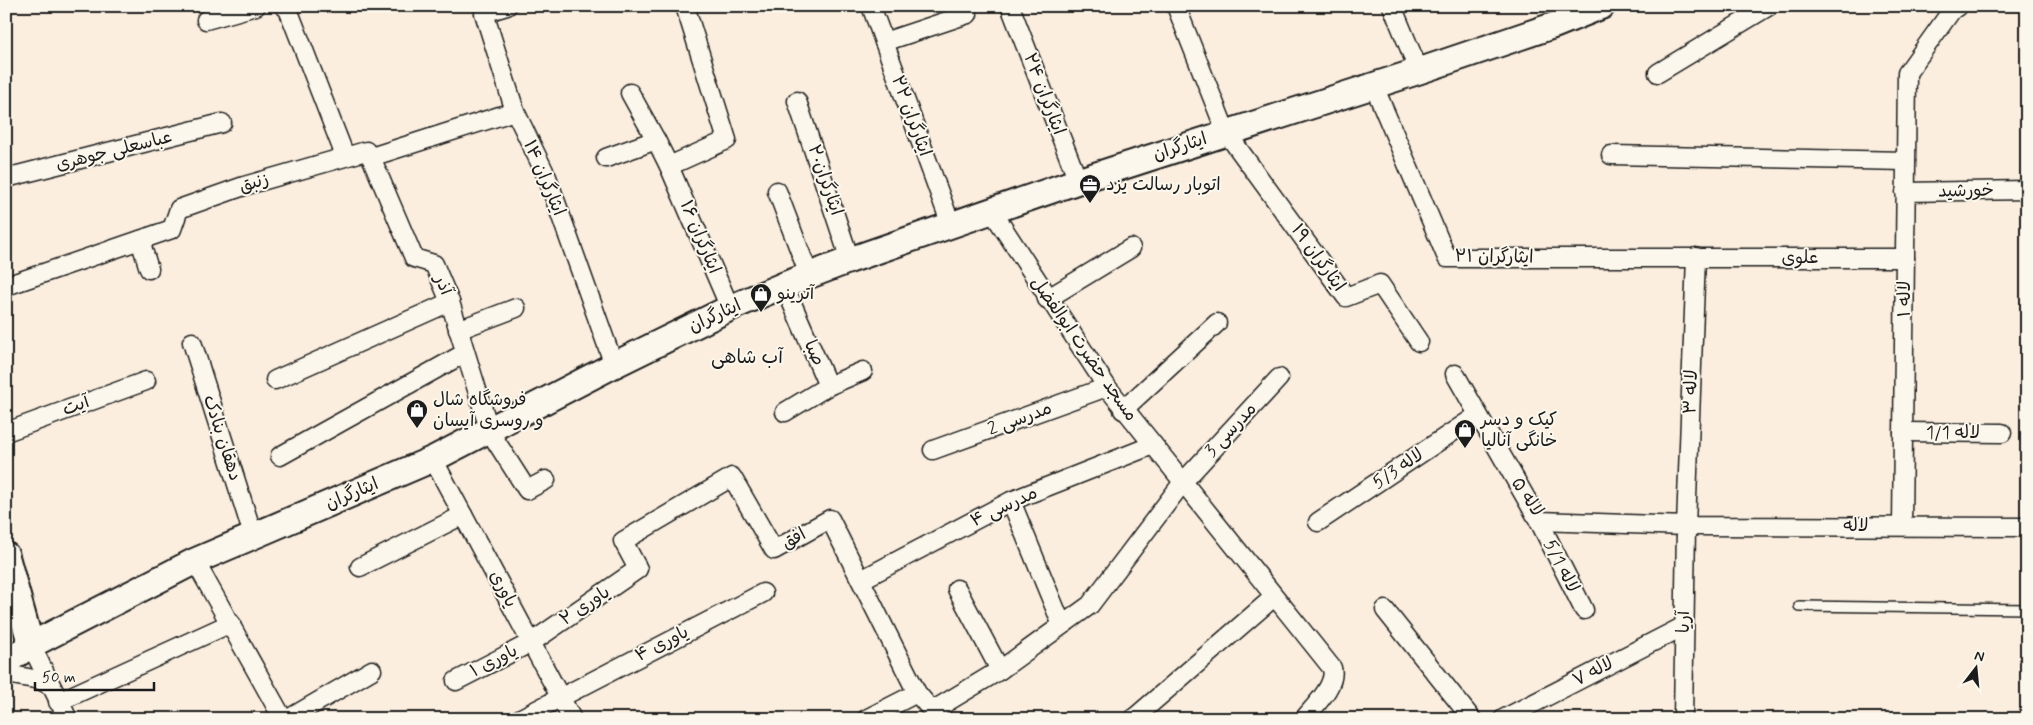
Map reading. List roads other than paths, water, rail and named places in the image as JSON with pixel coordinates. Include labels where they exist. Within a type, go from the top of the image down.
[{"type":"main road","name":"ایثارگران","points":[[6,662],[31,645],[196,561],[434,459],[490,432],[614,365],[730,308],[784,285],[850,260],[1078,181],[1374,86],[1555,25],[1602,6]]},
{"type":"main road","points":[[6,555],[31,645]]},
{"type":"street","points":[[206,20],[256,6]]},
{"type":"street","points":[[284,6],[288,9],[299,35],[345,156]]},
{"type":"street","name":"ایثارگران ۱۴","points":[[507,6],[484,13],[515,111],[546,177],[614,365]]},
{"type":"street","points":[[669,166],[727,140],[685,6]]},
{"type":"street","name":"ایثارگران ۲۲","points":[[871,6],[951,225]]},
{"type":"street","name":"ایثارگران ۲۴","points":[[1010,6],[1078,181]]},
{"type":"street","points":[[1176,6],[1226,132]]},
{"type":"street","points":[[1392,6],[1418,71]]},
{"type":"street","points":[[1658,73],[1769,6]]},
{"type":"street","name":"لاله ۱","points":[[1902,526],[1906,73],[1952,10],[1958,6]]},
{"type":"street","points":[[884,42],[968,14]]},
{"type":"street","name":"ایثارگران ۲۱","points":[[1374,86],[1447,258],[1696,257]]},
{"type":"street","name":"ایثارگران ۱۶","points":[[630,93],[669,166],[730,308]]},
{"type":"street","name":"۲۰ایثارگران","points":[[797,102],[850,260]]},
{"type":"street","name":"زنبق","points":[[6,286],[172,229],[179,209],[244,186],[366,151],[371,157],[515,111]]},
{"type":"street","name":"عباسعلی جوهری","points":[[6,178],[222,123]]},
{"type":"street","name":"ایثارگران ۱‍۹","points":[[1226,132],[1346,297],[1380,284],[1420,342]]},
{"type":"street","points":[[606,158],[656,140]]},
{"type":"street","points":[[1611,155],[1906,160]]},
{"type":"street","name":"آذر","points":[[371,157],[414,258],[434,264],[450,302],[490,432],[527,490],[546,480]]},
{"type":"street","name":"خورشید","points":[[1905,192],[2027,190]]},
{"type":"street","points":[[778,191],[809,275]]},
{"type":"street","name":"مسجد حضرت ابوالفضل","points":[[992,211],[1048,299],[1123,410],[1332,668],[1334,676],[1332,683],[1304,719]]},
{"type":"street","points":[[140,240],[149,269]]},
{"type":"street","points":[[1048,299],[1131,248]]},
{"type":"street","name":"علوی","points":[[1696,257],[1905,258]]},
{"type":"street","name":"لاله ۳","points":[[1686,526],[1696,257]]},
{"type":"street","name":"صبا","points":[[784,285],[828,386],[863,371]]},
{"type":"street","points":[[276,380],[450,302]]},
{"type":"street","points":[[458,330],[516,308]]},
{"type":"street","points":[[1123,410],[1217,323]]},
{"type":"street","name":"دهقان بنادک","points":[[192,342],[253,535]]},
{"type":"street","points":[[280,456],[465,353]]},
{"type":"street","name":"لاله ۵","points":[[1455,374],[1538,521],[1686,526]]},
{"type":"street","name":"مدرسی 3","points":[[1183,482],[1279,378]]},
{"type":"street","name":"آیت","points":[[6,432],[146,381]]},
{"type":"street","points":[[785,412],[828,386]]},
{"type":"street","name":"مدرسی 2","points":[[933,450],[1107,387]]},
{"type":"street","name":"لاله 5/3","points":[[1318,522],[1478,415]]},
{"type":"street","name":"لاله 1/1","points":[[1903,432],[2002,433]]},
{"type":"street","name":"مدرسی ۴","points":[[861,580],[1011,501],[1153,445]]},
{"type":"street","name":"یاوری","points":[[434,459],[572,719]]},
{"type":"street","name":"افق","points":[[638,569],[623,540],[732,477],[774,550],[830,519],[917,693],[936,715]]},
{"type":"street","points":[[936,715],[1090,605],[1183,482]]},
{"type":"street","points":[[1011,501],[1062,625]]},
{"type":"street","points":[[360,567],[463,514]]},
{"type":"street","name":"لاله 5/1","points":[[1538,521],[1584,610]]},
{"type":"street","name":"لاله","points":[[1686,526],[2027,527]]},
{"type":"street","name":"آریا","points":[[1683,719],[1686,526]]},
{"type":"street","points":[[196,561],[283,719]]},
{"type":"street","name":"یاوری ۲","points":[[532,642],[638,569]]},
{"type":"street","points":[[957,589],[1000,670]]},
{"type":"street","name":"یاوری ۴","points":[[519,719],[763,593]]},
{"type":"street","points":[[1133,719],[1274,597]]},
{"type":"street","points":[[1385,610],[1472,719]]},
{"type":"street","points":[[58,702],[231,623]]},
{"type":"street","name":"لاله ۷","points":[[1503,719],[1684,626]]},
{"type":"street","name":"یاوری ۱","points":[[456,681],[532,642]]},
{"type":"street","points":[[31,645],[68,719]]},
{"type":"street","points":[[288,719],[372,670]]},
{"type":"street","points":[[6,674],[40,680],[50,686]]},
{"type":"street","points":[[866,719],[917,693]]},
{"type":"lane","points":[[1799,606],[2027,609]]},
{"type":"place","name":"اتوبار رسالت یزد","points":[[1090,204]]},
{"type":"place","name":"آترینو","points":[[761,313]]},
{"type":"place","name":"فروشگاه شال و روسری آیسان","points":[[417,429]]},
{"type":"place","name":"کیک و دسر خانگی آنالیا","points":[[1465,449]]},
{"type":"district","name":"آب شاهی","points":[[747,357]]}]
